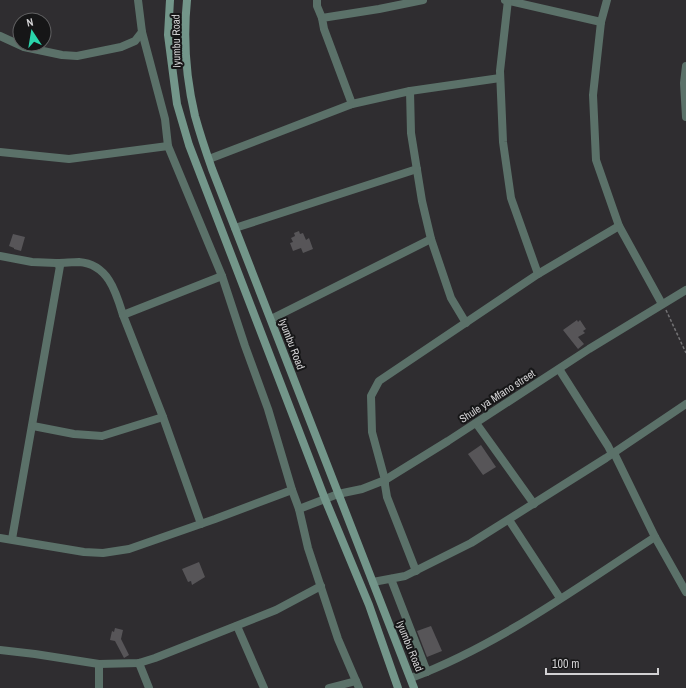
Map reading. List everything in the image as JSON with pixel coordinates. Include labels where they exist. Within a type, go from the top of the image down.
[{"type":"main road","name":"Iyumbu Road","points":[[170,0],[168,35],[177,104],[189,145],[325,499],[368,605],[398,688]]},
{"type":"main road","name":"Iyumbu Road","points":[[187,0],[186,67],[196,117],[209,159],[414,688]]},
{"type":"street","points":[[138,0],[142,32],[166,119],[168,146],[222,276],[244,346],[268,409],[299,509],[308,548],[322,586],[338,639],[358,685],[329,688]]},
{"type":"street","points":[[317,0],[317,6],[322,18],[324,29],[352,104]]},
{"type":"street","points":[[322,18],[423,0]]},
{"type":"street","points":[[538,274],[511,198],[503,142],[500,71],[507,0],[601,22]]},
{"type":"street","points":[[607,0],[601,22],[593,95],[596,160],[619,226],[662,304]]},
{"type":"street","points":[[0,36],[24,47],[62,55],[77,56],[121,47],[135,41],[142,32]]},
{"type":"street","points":[[686,66],[684,83],[686,117]]},
{"type":"street","points":[[209,159],[352,104],[410,91],[500,78]]},
{"type":"street","points":[[410,91],[411,133],[422,201],[431,239],[451,298],[466,323]]},
{"type":"street","points":[[0,152],[69,159],[168,146]]},
{"type":"street","points":[[235,228],[417,169]]},
{"type":"street","points":[[416,571],[388,497],[372,432],[371,396],[379,381],[538,274],[619,226]]},
{"type":"street","points":[[270,319],[431,239]]},
{"type":"street","points":[[0,256],[32,262],[86,263],[95,266],[102,271],[116,290],[123,315],[201,524]]},
{"type":"street","points":[[12,539],[60,267],[57,263]]},
{"type":"street","points":[[123,315],[222,276]]},
{"type":"street","name":"Shule ya Mfano street","points":[[299,509],[338,494],[362,489],[385,480],[686,290]]},
{"type":"street","points":[[559,369],[613,454],[655,537],[686,592]]},
{"type":"street","points":[[373,582],[405,576],[471,543],[613,454],[686,404]]},
{"type":"street","points":[[32,426],[74,434],[102,436],[162,417]]},
{"type":"street","points":[[476,423],[534,504]]},
{"type":"street","points":[[0,538],[84,552],[103,552],[129,549],[292,490]]},
{"type":"street","points":[[509,520],[560,598]]},
{"type":"street","points":[[411,678],[457,659],[514,628],[655,537]]},
{"type":"street","points":[[391,579],[427,672]]},
{"type":"street","points":[[0,650],[99,664],[139,662],[155,658],[276,610],[322,586]]},
{"type":"street","points":[[237,626],[264,688]]},
{"type":"street","points":[[139,662],[149,688]]},
{"type":"street","points":[[99,664],[99,688]]},
{"type":"path","points":[[662,304],[686,353]]},
{"type":"building","points":[[299,231],[300,234],[303,233],[306,240],[309,238],[313,249],[303,253],[301,248],[293,251],[290,243],[293,242],[291,238],[295,236],[294,233]]},
{"type":"building","points":[[13,234],[25,237],[21,251],[9,246]]},
{"type":"building","points":[[577,320],[578,322],[580,320],[586,329],[583,331],[585,333],[578,337],[584,344],[578,349],[563,330]]},
{"type":"building","points":[[481,445],[496,467],[483,475],[468,454]]},
{"type":"building","points":[[199,562],[205,577],[192,585],[191,581],[188,582],[182,569]]},
{"type":"building","points":[[431,626],[442,651],[427,657],[417,631]]},
{"type":"building","points":[[115,628],[123,630],[121,639],[129,655],[124,658],[115,641],[110,640],[112,631],[114,632]]}]
